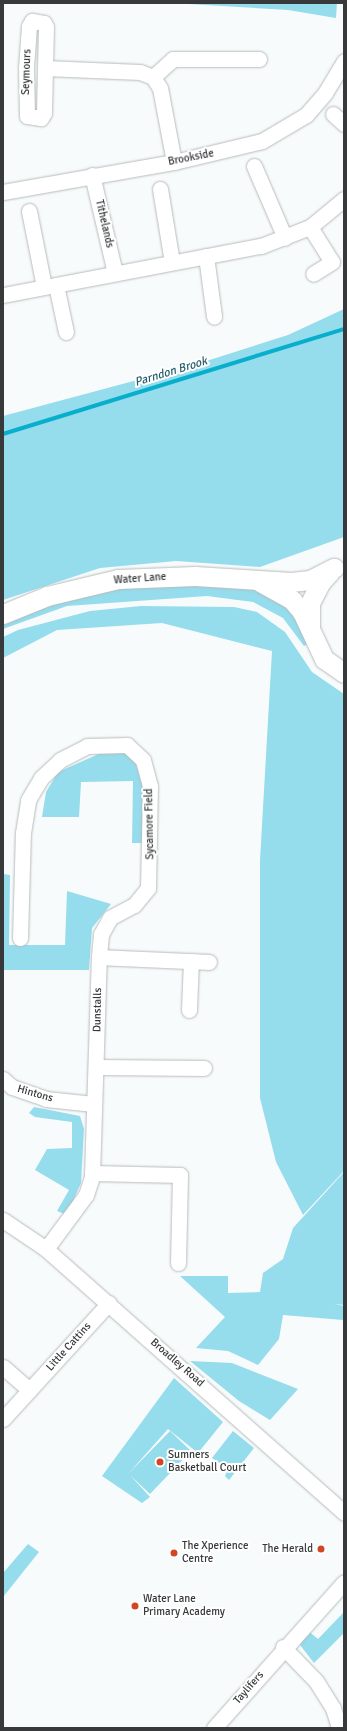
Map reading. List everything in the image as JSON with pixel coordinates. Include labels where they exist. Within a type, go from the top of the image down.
[{"type":"main road","name":"Water Lane","points":[[3,614],[47,596],[118,579],[195,576],[257,580],[310,580],[339,565]]},
{"type":"main road","points":[[310,632],[310,604],[320,583],[339,565]]},
{"type":"main road","name":"Water Lane","points":[[257,580],[292,600],[302,612],[310,632],[324,659],[344,673]]},
{"type":"street","name":"Seymours","points":[[32,21],[44,23],[46,27],[45,68],[44,113],[40,118],[27,116],[26,68],[29,26],[32,21]]},
{"type":"street","points":[[174,162],[160,88],[153,78],[173,59],[259,59]]},
{"type":"street","name":"Brookside","points":[[3,192],[92,175],[174,162],[238,148],[284,131],[325,94],[344,61]]},
{"type":"street","name":"Seymours","points":[[45,68],[140,72],[153,78]]},
{"type":"street","points":[[254,166],[285,238]]},
{"type":"street","name":"Tithelands","points":[[92,175],[115,273]]},
{"type":"street","points":[[160,189],[172,262]]},
{"type":"street","points":[[3,296],[206,256],[285,238],[310,227],[344,199]]},
{"type":"street","points":[[29,211],[50,286],[66,332]]},
{"type":"street","points":[[310,227],[332,262],[313,274]]},
{"type":"street","points":[[206,256],[214,316]]},
{"type":"street","name":"Sycamore Field","points":[[20,938],[23,833],[28,800],[40,778],[60,760],[87,746],[127,745],[143,760],[150,786],[148,888],[134,905],[110,918],[101,934],[99,957]]},
{"type":"street","points":[[99,957],[209,962]]},
{"type":"street","name":"Dunstalls","points":[[46,1249],[86,1195],[92,1173],[94,1104],[97,1068],[99,957]]},
{"type":"street","points":[[189,1010],[191,961]]},
{"type":"street","points":[[97,1068],[204,1068]]},
{"type":"street","name":"Hintons","points":[[3,1079],[12,1087],[46,1100],[94,1104]]},
{"type":"street","points":[[92,1173],[180,1175],[178,1263]]},
{"type":"street","name":"Broadley Road","points":[[3,1220],[46,1249],[109,1303],[344,1513]]},
{"type":"street","name":"Little Cattins","points":[[3,1419],[109,1303]]},
{"type":"street","points":[[3,1367],[29,1390]]},
{"type":"street","name":"Taylifers","points":[[214,1728],[283,1647],[344,1582]]},
{"type":"street","points":[[283,1647],[316,1681],[333,1708],[339,1728]]},
{"type":"shaded area","points":[[172,3],[337,3],[336,18],[288,10]]},
{"type":"shaded area","points":[[344,309],[344,537],[260,567],[176,561],[100,568],[3,600],[3,416],[197,364],[288,335]]},
{"type":"shaded area","points":[[134,583],[258,587],[296,615],[312,642],[304,646],[283,618],[253,602],[207,596],[67,606],[3,629],[3,618],[29,607]]},
{"type":"shaded area","points":[[141,606],[234,607],[257,612],[285,632],[312,672],[344,694],[344,1171],[303,1215],[276,1162],[260,1098],[260,860],[272,651],[162,623],[57,630],[3,658],[3,637],[18,630],[90,611]]},
{"type":"shaded area","points":[[122,752],[134,759],[142,783],[143,843],[132,843],[133,781],[81,782],[79,817],[42,817],[46,792],[58,772],[101,753]]},
{"type":"shaded area","points":[[3,874],[10,875],[9,945],[65,945],[67,891],[111,904],[92,928],[89,970],[3,970]]},
{"type":"shaded area","points":[[34,1107],[80,1116],[84,1129],[81,1183],[67,1215],[57,1211],[69,1190],[35,1170],[47,1149],[72,1148],[72,1122],[35,1117],[29,1113]]},
{"type":"shaded area","points":[[344,1172],[344,1305],[334,1304],[344,1306],[343,1320],[283,1315],[279,1339],[258,1365],[228,1351],[196,1348],[225,1317],[180,1276],[228,1276],[228,1293],[260,1292],[263,1273],[283,1259],[293,1228]]},
{"type":"shaded area","points":[[190,1361],[232,1363],[298,1389],[270,1420],[239,1401]]},
{"type":"shaded area","points":[[174,1378],[223,1422],[198,1453],[168,1429],[128,1474],[170,1431],[191,1451],[150,1494],[130,1475],[150,1497],[142,1503],[102,1476]]},
{"type":"shaded area","points":[[233,1431],[254,1448],[229,1480],[225,1476],[228,1469],[212,1458]]},
{"type":"shaded area","points":[[28,1544],[39,1552],[3,1597],[3,1573]]},
{"type":"shaded area","points":[[344,1612],[344,1633],[314,1663],[300,1645],[302,1637],[307,1630],[318,1639]]},
{"type":"waterway","name":"Parndon Brook","points":[[3,434],[344,329]]},
{"type":"place","name":"Sumners Basketball Court","points":[[160,1462]]},
{"type":"place","name":"The Herald","points":[[321,1549]]},
{"type":"place","name":"The Xperience Centre","points":[[174,1553]]},
{"type":"place","name":"Water Lane Primary Academy","points":[[135,1606]]}]
